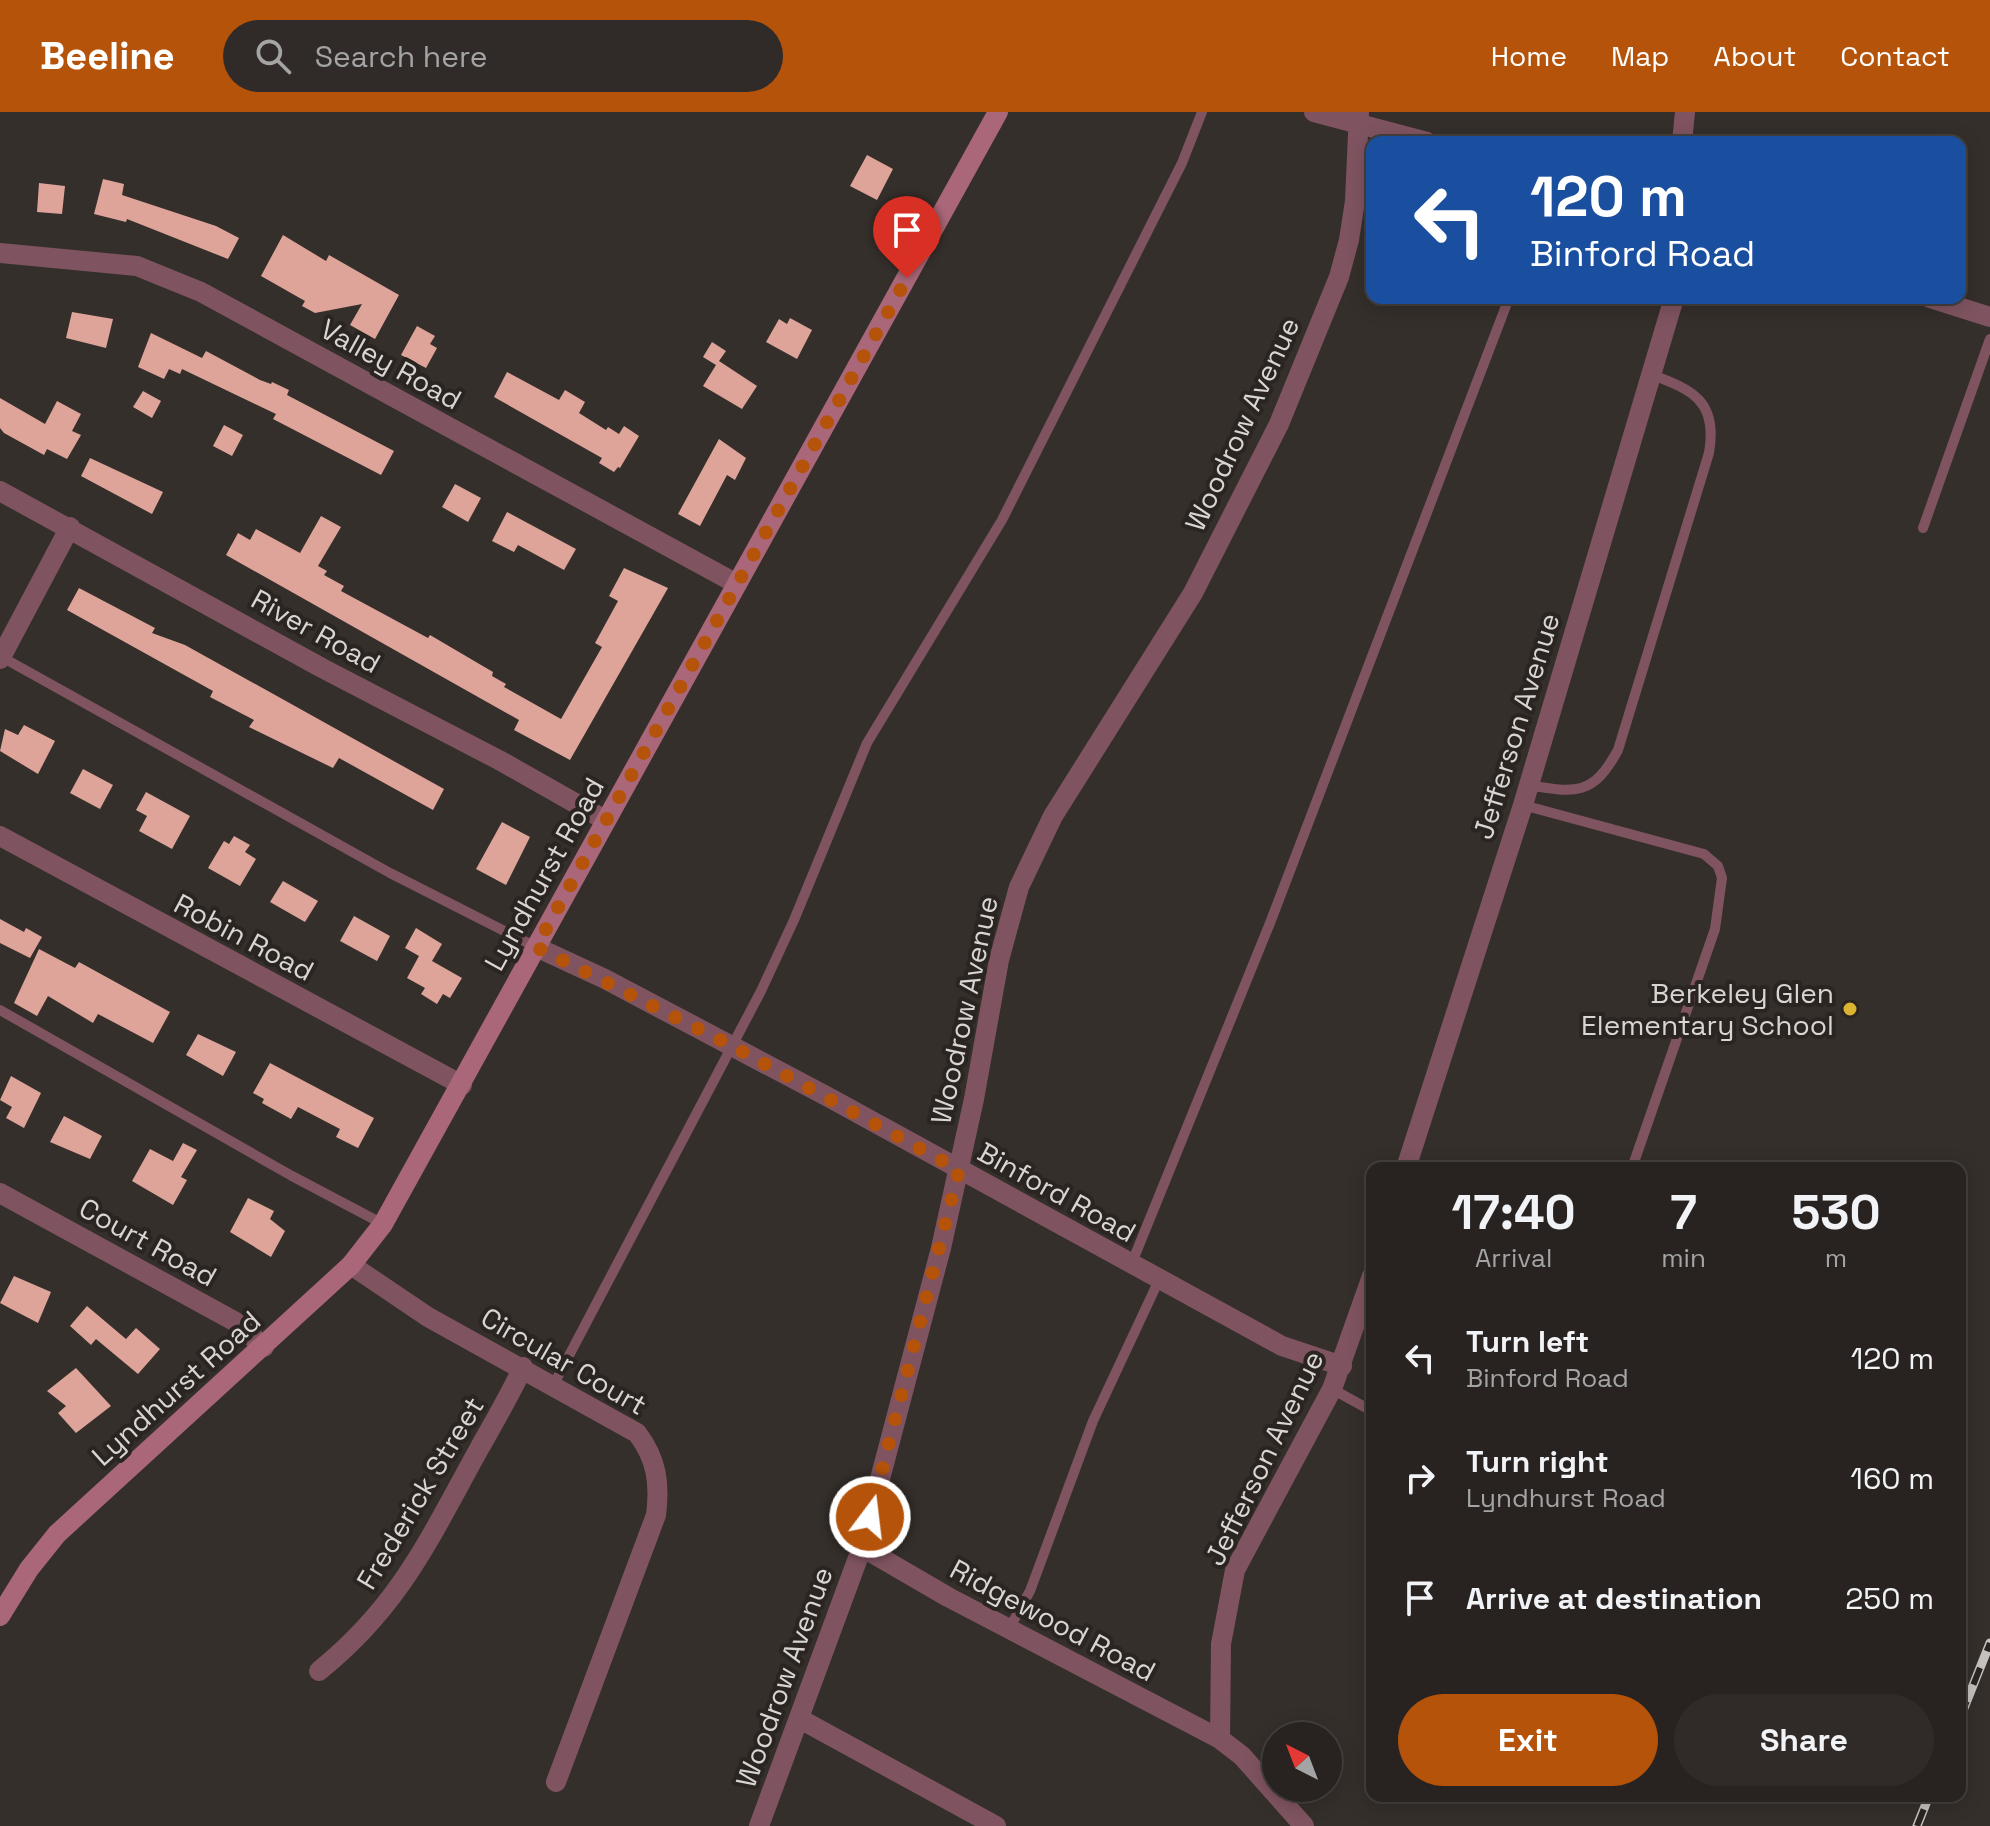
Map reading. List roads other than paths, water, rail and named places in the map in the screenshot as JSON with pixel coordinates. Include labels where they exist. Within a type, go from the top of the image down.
[{"type":"main road","name":"Lyndhurst Road","points":[[0,1616],[29,1569],[57,1534],[351,1265],[383,1224],[998,112]]},
{"type":"street","points":[[1314,112],[1358,117],[1410,136]]},
{"type":"street","points":[[1683,136],[1685,112]]},
{"type":"street","name":"Woodrow Avenue","points":[[759,1826],[862,1547],[959,1170],[999,960],[1019,887],[1060,803],[1193,593],[1279,424],[1339,277],[1349,240],[1355,201],[1358,117]]},
{"type":"street","name":"Valley Road","points":[[0,253],[137,266],[201,292],[737,584]]},
{"type":"street","name":"Jefferson Avenue","points":[[1408,1162],[1525,795],[1672,304]]},
{"type":"street","points":[[1949,304],[1990,317]]},
{"type":"street","name":"River Road","points":[[0,491],[605,820]]},
{"type":"street","points":[[0,657],[70,527]]},
{"type":"street","name":"Robin Road","points":[[0,836],[462,1085]]},
{"type":"street","name":"Binford Road","points":[[536,947],[730,1045],[1282,1346],[1342,1366]]},
{"type":"street","name":"Court Road","points":[[0,1193],[234,1321],[264,1347]]},
{"type":"street","name":"Circular Court","points":[[351,1265],[428,1317],[554,1384],[637,1433],[657,1470],[659,1493],[650,1530],[556,1782]]},
{"type":"street","name":"Jefferson Avenue","points":[[1220,1739],[1221,1644],[1235,1570],[1332,1389],[1366,1294]]},
{"type":"street","name":"Frederick Street","points":[[319,1671],[366,1630],[398,1593],[437,1530],[523,1367]]},
{"type":"street","name":"Ridgewood Road","points":[[862,1547],[1009,1629],[1220,1739]]},
{"type":"street","points":[[800,1719],[996,1826]]},
{"type":"street","points":[[1220,1739],[1242,1756],[1304,1826]]},
{"type":"lane","points":[[554,1384],[794,920],[829,828],[867,743],[1002,520],[1182,163],[1202,112]]},
{"type":"lane","points":[[1131,1265],[1270,923],[1507,304]]},
{"type":"lane","points":[[1923,528],[1990,339]]},
{"type":"lane","points":[[1525,795],[1570,792],[1588,787],[1605,774],[1618,750],[1709,453],[1711,422],[1691,389],[1650,374]]},
{"type":"lane","points":[[0,657],[390,873],[536,947]]},
{"type":"lane","points":[[1525,795],[1704,854],[1718,866],[1722,878],[1715,929],[1634,1162]]},
{"type":"lane","points":[[0,1010],[383,1224]]},
{"type":"lane","points":[[1009,1629],[1030,1591],[1093,1421],[1159,1280]]},
{"type":"lane","points":[[1332,1389],[1366,1408]]},
{"type":"railway","points":[[1966,1703],[1990,1643]]},
{"type":"railway","points":[[1917,1826],[1927,1802]]},
{"type":"place","name":"Berkeley Glen Elementary School","points":[[1850,1009]]}]
